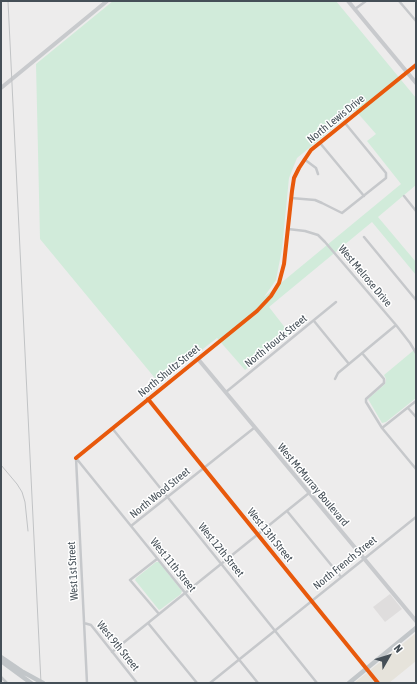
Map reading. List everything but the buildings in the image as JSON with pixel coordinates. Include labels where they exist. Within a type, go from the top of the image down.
[{"type":"main road","points":[[349,683],[416,628]]},
{"type":"main road","points":[[1,657],[43,683]]},
{"type":"main road","points":[[1,661],[31,683]]},
{"type":"street","points":[[1,88],[107,1]]},
{"type":"street","points":[[348,1],[416,83]]},
{"type":"street","points":[[355,10],[366,1]]},
{"type":"street","points":[[399,1],[416,21]]},
{"type":"street","name":"North Lewis Drive","points":[[271,296],[279,283],[282,274],[294,178],[304,159],[311,150],[416,65]]},
{"type":"street","points":[[291,198],[315,200],[340,213],[345,212],[387,177],[386,172],[345,123]]},
{"type":"street","points":[[320,143],[364,196]]},
{"type":"street","points":[[304,159],[316,168],[318,174]]},
{"type":"street","points":[[404,196],[416,211]]},
{"type":"street","name":"West Melrose Drive","points":[[288,229],[305,231],[318,236],[325,242],[396,325],[416,353]]},
{"type":"street","points":[[364,237],[416,300]]},
{"type":"street","name":"North Shultz Street","points":[[76,458],[257,311],[271,296]]},
{"type":"street","name":"North Houck Street","points":[[225,392],[336,302]]},
{"type":"street","points":[[314,321],[349,364]]},
{"type":"street","points":[[335,379],[338,372],[396,325]]},
{"type":"street","points":[[362,353],[384,379],[384,383],[366,399],[366,402],[382,428],[416,469]]},
{"type":"street","name":"West McMurray Boulevard","points":[[198,359],[416,621]]},
{"type":"street","name":"West 13th Street","points":[[148,399],[378,683]]},
{"type":"street","points":[[382,428],[416,401]]},
{"type":"street","points":[[408,408],[416,417]]},
{"type":"street","name":"West 12th Street","points":[[112,428],[317,683]]},
{"type":"street","name":"North Wood Street","points":[[132,526],[254,428]]},
{"type":"street","name":"West 11th Street","points":[[76,458],[258,683]]},
{"type":"street","name":"West 1st Street","points":[[76,458],[87,683]]},
{"type":"street","points":[[112,652],[309,493]]},
{"type":"street","points":[[287,511],[341,577]]},
{"type":"street","name":"North French Street","points":[[210,683],[416,517]]},
{"type":"street","points":[[157,559],[130,580],[159,614]]},
{"type":"street","name":"West 9th Street","points":[[84,623],[91,625],[137,683]]},
{"type":"street","points":[[148,623],[197,683]]},
{"type":"street","points":[[1,677],[7,683]]},
{"type":"shaded area","points":[[390,594],[402,609],[385,622],[373,607]]},
{"type":"shaded area","points":[[416,633],[416,661],[389,683],[354,683]]},
{"type":"green space","points":[[113,1],[336,1],[416,98],[416,185],[378,217],[416,262],[416,275],[372,222],[269,307],[290,334],[245,370],[217,338],[159,383],[40,239],[36,64]],"holes":[[[355,110],[376,134],[367,141],[401,184],[264,297],[276,280],[282,249],[289,178],[297,158]]]},
{"type":"green space","points":[[414,350],[416,354],[416,398],[386,422],[382,423],[368,399],[385,384],[386,379],[384,375]]},
{"type":"green space","points":[[156,562],[159,562],[182,591],[181,594],[159,610],[135,580]]},
{"type":"railway","points":[[8,1],[41,683]]},
{"type":"railway","points":[[1,465],[22,492],[25,502],[28,531]]},
{"type":"cycle path","points":[[76,458],[257,311],[271,296],[279,283],[284,264],[294,178],[299,168],[311,150],[416,65]]},
{"type":"cycle path","points":[[148,399],[378,683]]}]
